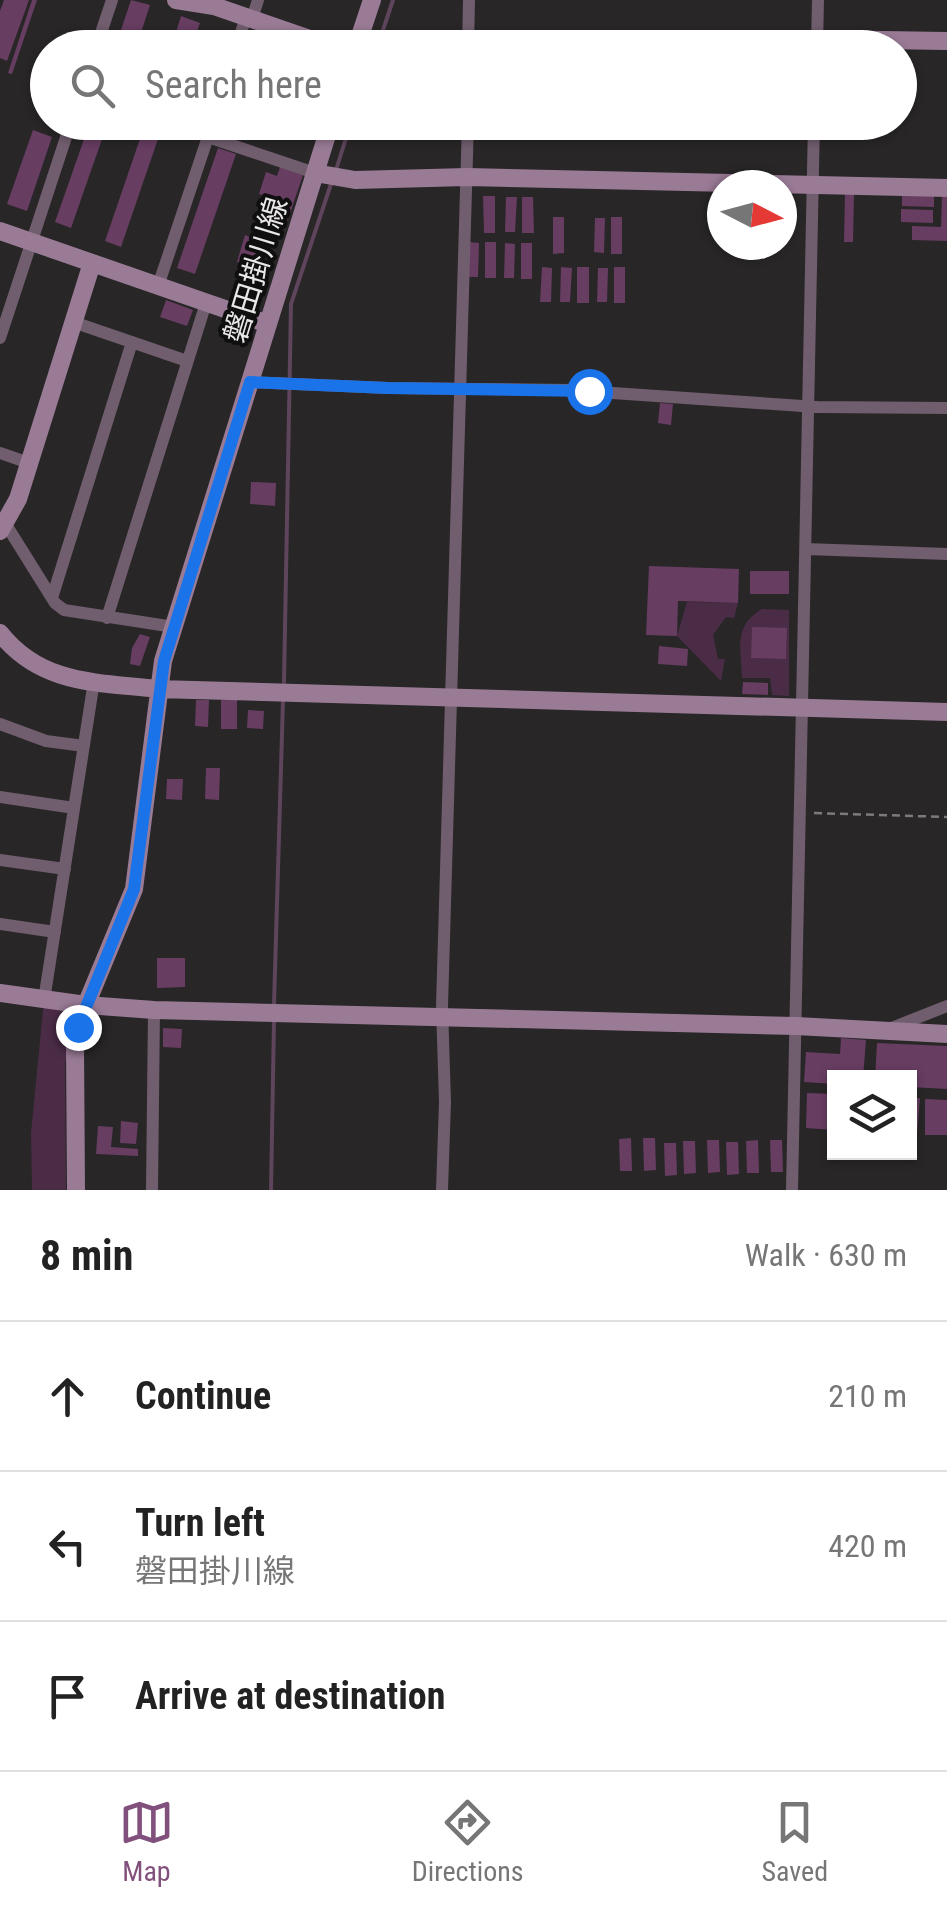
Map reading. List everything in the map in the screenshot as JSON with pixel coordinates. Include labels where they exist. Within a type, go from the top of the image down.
[{"type":"street","points":[[102,30],[112,0]]},
{"type":"street","points":[[176,0],[214,6],[284,30]]},
{"type":"street","points":[[244,30],[258,0]]},
{"type":"street","points":[[362,30],[372,0]]},
{"type":"street","points":[[468,30],[469,0]]},
{"type":"street","points":[[817,30],[818,0]]},
{"type":"street","points":[[917,41],[947,41]]},
{"type":"street","points":[[0,338],[6,300],[65,140]]},
{"type":"street","points":[[158,286],[207,140]]},
{"type":"street","points":[[234,140],[314,173],[355,180],[467,177],[947,188]]},
{"type":"street","name":"磐田掛川線","points":[[76,1190],[75,1046],[86,1005],[134,889],[158,689],[326,140]]},
{"type":"street","points":[[442,1190],[457,388],[468,140]]},
{"type":"street","points":[[792,1190],[814,140]]},
{"type":"street","points":[[0,231],[268,324]]},
{"type":"street","points":[[92,263],[18,499],[3,527],[64,610],[174,627]]},
{"type":"street","points":[[107,618],[206,303]]},
{"type":"street","points":[[74,322],[188,361]]},
{"type":"street","points":[[52,598],[132,342]]},
{"type":"street","points":[[250,382],[626,392],[809,405],[947,408]]},
{"type":"street","points":[[0,454],[29,463]]},
{"type":"street","points":[[806,550],[947,554]]},
{"type":"street","points":[[0,632],[12,648],[40,668],[94,681],[158,689],[947,712]]},
{"type":"street","points":[[44,1000],[94,681]]},
{"type":"street","points":[[0,724],[46,741],[84,746]]},
{"type":"street","points":[[0,797],[74,808]]},
{"type":"street","points":[[0,860],[65,869]]},
{"type":"street","points":[[0,924],[55,932]]},
{"type":"street","points":[[0,993],[154,1010],[796,1026],[947,1034]]},
{"type":"street","points":[[885,1030],[947,1006]]},
{"type":"street","points":[[152,1190],[154,1010]]},
{"type":"path","points":[[798,813],[947,816]]},
{"type":"shaded area","points":[[687,602],[738,603],[734,618],[726,617],[713,635],[718,659],[725,659],[721,681],[677,636]]},
{"type":"shaded area","points":[[762,609],[789,610],[789,696],[772,695],[770,678],[742,678],[743,631]]},
{"type":"shaded area","points":[[44,1000],[75,1010],[65,1063],[66,1190],[32,1190],[31,1133]]},
{"type":"building","points":[[4,0],[29,0],[7,61],[0,58],[0,11]]},
{"type":"building","points":[[32,0],[37,0],[12,74],[8,73]]},
{"type":"building","points":[[131,0],[150,5],[142,30],[121,30]]},
{"type":"building","points":[[181,16],[200,23],[197,30],[177,30]]},
{"type":"building","points":[[30,139],[51,140],[27,211],[7,204]]},
{"type":"building","points":[[84,140],[102,140],[71,228],[55,222]]},
{"type":"building","points":[[140,140],[158,140],[121,247],[105,241]]},
{"type":"building","points":[[218,148],[236,154],[195,274],[177,268]]},
{"type":"building","points":[[280,167],[303,175],[285,228],[260,220],[268,197],[259,194],[266,172],[277,176]]},
{"type":"building","points":[[845,193],[854,194],[853,242],[844,242]]},
{"type":"building","points":[[902,194],[934,194],[934,207],[902,206]]},
{"type":"building","points":[[942,194],[947,194],[947,241],[912,240],[912,226],[941,227]]},
{"type":"building","points":[[483,196],[495,196],[495,233],[484,233]]},
{"type":"building","points":[[506,197],[517,197],[515,232],[505,232]]},
{"type":"building","points":[[522,197],[533,197],[534,233],[522,233]]},
{"type":"building","points":[[901,209],[933,210],[933,223],[901,222]]},
{"type":"building","points":[[553,217],[564,217],[564,253],[553,254]]},
{"type":"building","points":[[611,217],[622,217],[622,254],[611,254]]},
{"type":"building","points":[[595,218],[605,218],[604,253],[594,252]]},
{"type":"building","points":[[245,235],[262,241],[253,268],[237,262]]},
{"type":"building","points":[[469,242],[479,243],[478,277],[468,277]]},
{"type":"building","points":[[485,242],[496,242],[496,278],[485,278]]},
{"type":"building","points":[[505,243],[515,244],[514,278],[504,278]]},
{"type":"building","points":[[521,243],[532,243],[532,279],[521,279]]},
{"type":"building","points":[[542,267],[552,268],[551,302],[540,302]]},
{"type":"building","points":[[561,267],[572,268],[570,302],[560,302]]},
{"type":"building","points":[[577,267],[589,267],[589,303],[577,303]]},
{"type":"building","points":[[614,267],[625,267],[625,303],[614,303]]},
{"type":"building","points":[[598,268],[608,268],[607,302],[597,302]]},
{"type":"building","points":[[166,300],[193,310],[187,326],[160,317]]},
{"type":"building","points":[[660,403],[673,404],[671,425],[658,423]]},
{"type":"building","points":[[251,482],[276,483],[275,506],[250,504]]},
{"type":"building","points":[[649,566],[739,569],[738,603],[678,601],[677,636],[646,635]]},
{"type":"building","points":[[750,571],[789,571],[789,594],[750,594]]},
{"type":"building","points":[[752,627],[787,628],[786,659],[751,658]]},
{"type":"building","points":[[140,634],[150,637],[140,666],[130,664],[132,648]]},
{"type":"building","points":[[659,646],[688,649],[687,666],[658,664]]},
{"type":"building","points":[[743,682],[768,683],[768,695],[742,694]]},
{"type":"building","points":[[196,700],[209,700],[208,727],[195,726]]},
{"type":"building","points":[[221,700],[237,700],[237,729],[221,729]]},
{"type":"building","points":[[248,710],[264,711],[263,729],[247,728]]},
{"type":"building","points":[[206,768],[220,768],[219,800],[205,799]]},
{"type":"building","points":[[167,779],[183,779],[182,800],[166,799]]},
{"type":"building","points":[[157,958],[185,958],[185,987],[157,988]]},
{"type":"building","points":[[163,1028],[182,1029],[181,1048],[163,1047]]},
{"type":"building","points":[[841,1038],[866,1040],[864,1070],[827,1070],[827,1084],[804,1082],[806,1052],[840,1054]]},
{"type":"building","points":[[877,1043],[947,1046],[947,1089],[917,1087],[917,1070],[875,1070]]},
{"type":"building","points":[[807,1093],[827,1094],[827,1130],[806,1128]]},
{"type":"building","points":[[925,1099],[947,1100],[947,1135],[925,1135]]},
{"type":"building","points":[[121,1121],[138,1123],[136,1144],[120,1143]]},
{"type":"building","points":[[98,1126],[113,1127],[111,1147],[138,1149],[138,1156],[96,1154]]},
{"type":"building","points":[[631,1138],[632,1171],[620,1171],[619,1139]]},
{"type":"building","points":[[643,1138],[655,1138],[656,1170],[644,1171]]},
{"type":"building","points":[[707,1140],[719,1140],[720,1172],[708,1173]]},
{"type":"building","points":[[758,1140],[759,1173],[747,1173],[746,1141]]},
{"type":"building","points":[[770,1140],[782,1140],[783,1172],[771,1172]]},
{"type":"building","points":[[683,1141],[695,1141],[696,1173],[684,1174]]},
{"type":"building","points":[[726,1142],[738,1142],[739,1174],[727,1175]]},
{"type":"building","points":[[664,1143],[676,1143],[677,1175],[665,1176]]},
{"type":"waterway","points":[[383,30],[393,0]]},
{"type":"waterway","points":[[336,170],[345,140]]},
{"type":"waterway","points":[[284,682],[291,304],[331,184]]},
{"type":"waterway","points":[[274,1005],[283,700]]},
{"type":"waterway","points":[[271,1190],[274,1020]]},
{"type":"route","points":[[78,1027],[134,889],[164,661],[250,382],[589,391]]}]
